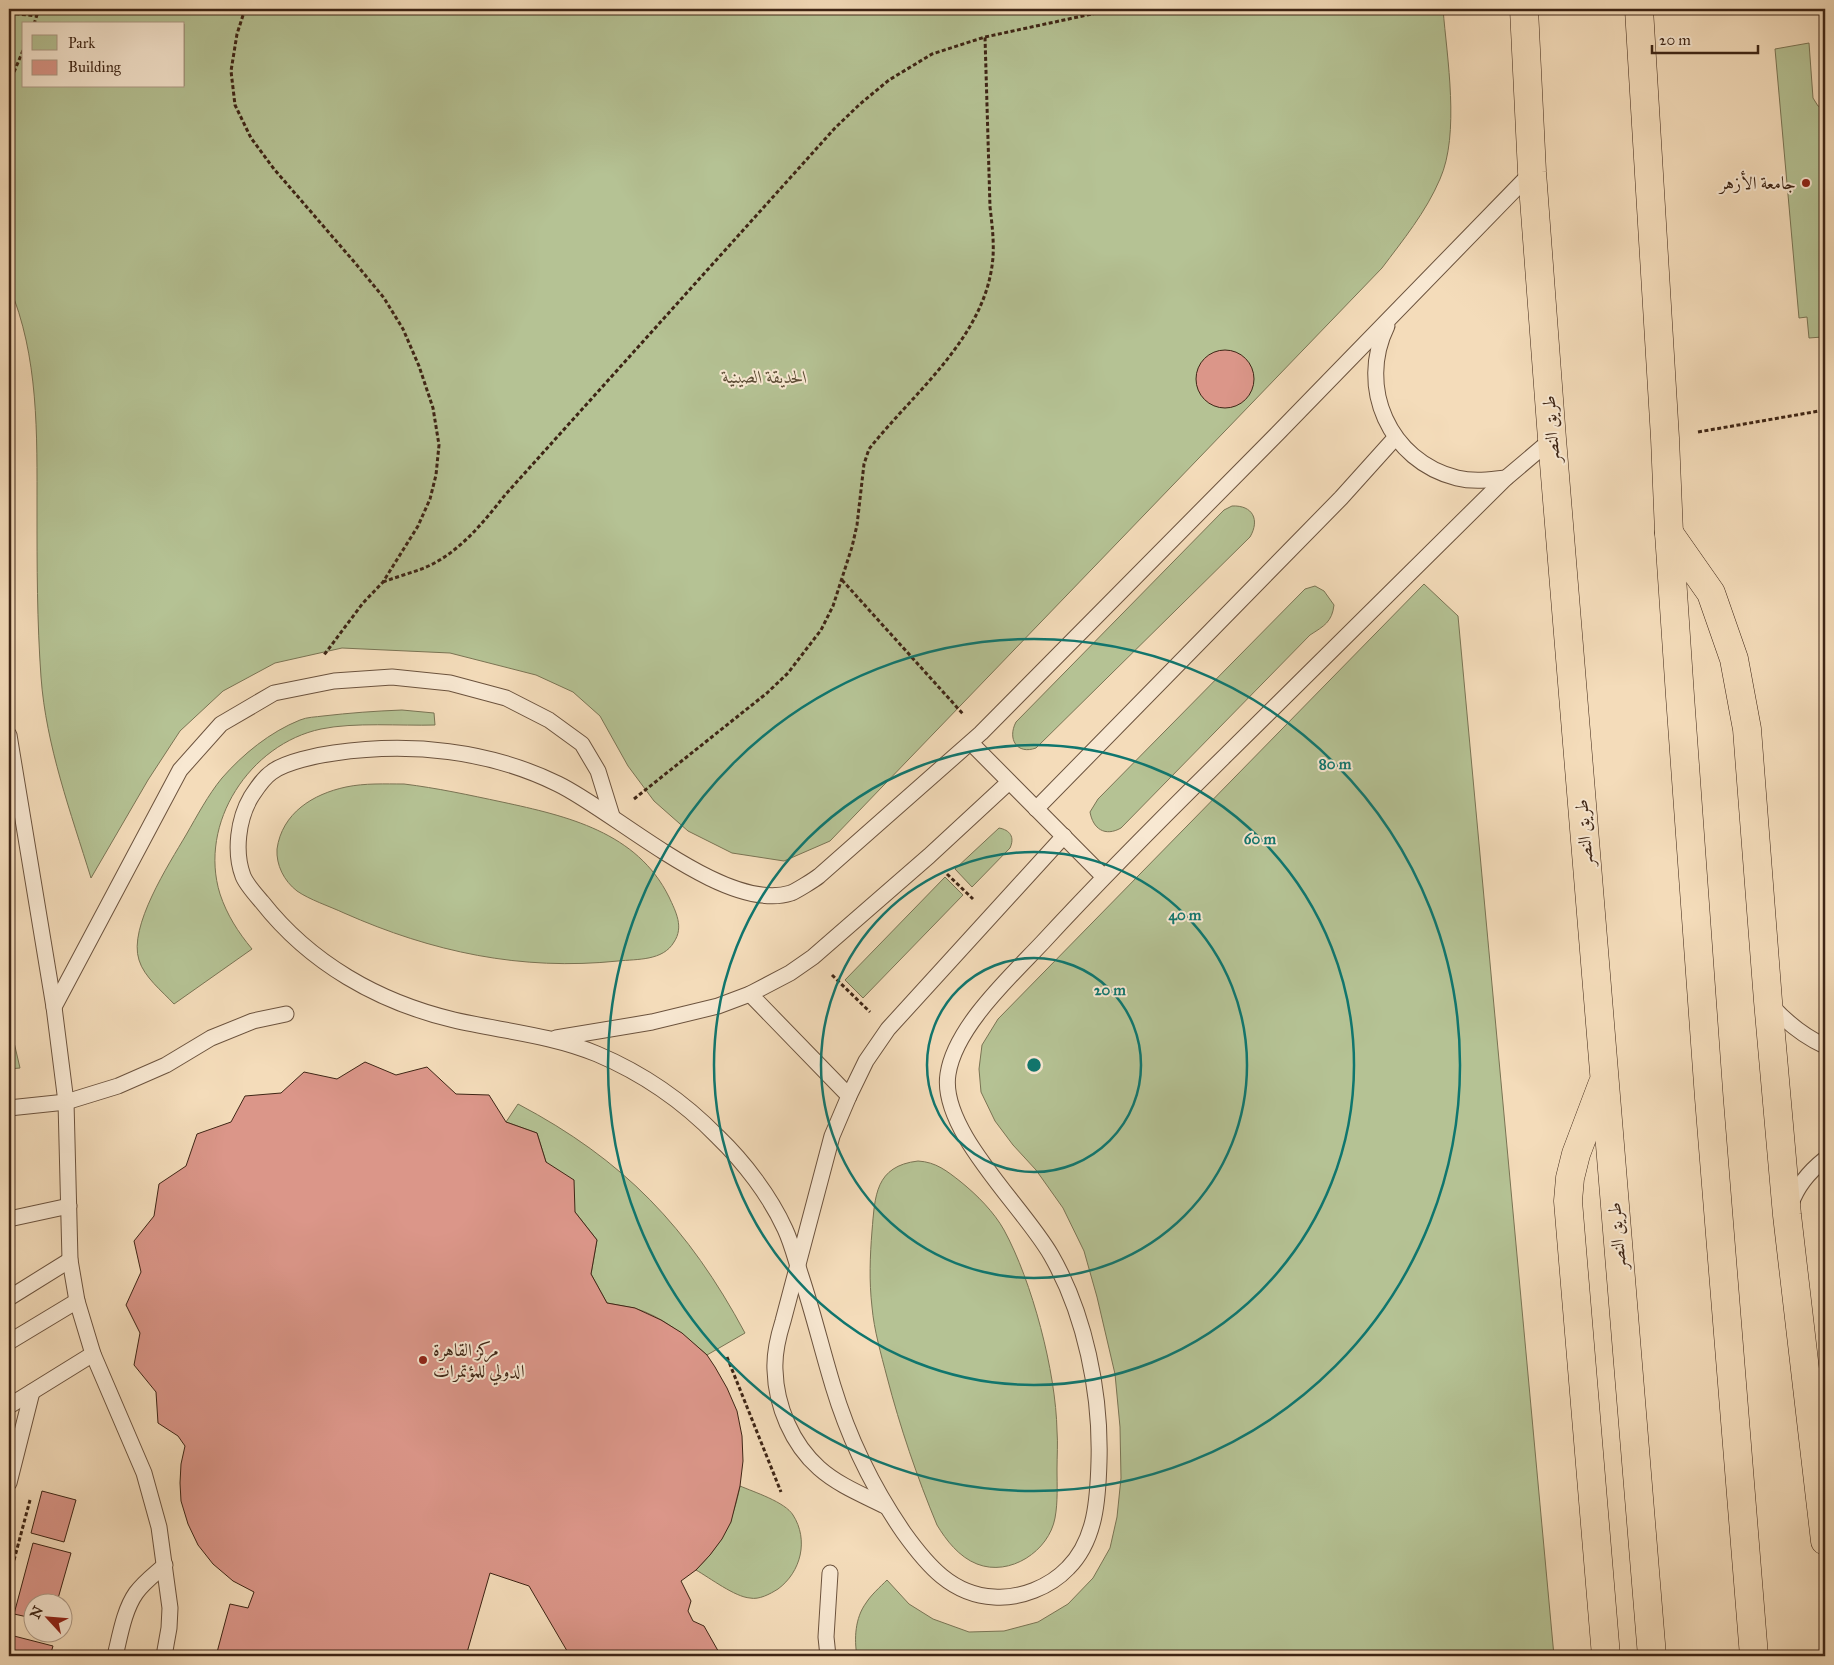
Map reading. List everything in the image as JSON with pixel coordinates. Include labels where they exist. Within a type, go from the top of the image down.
[{"type":"highway","name":"طريق النصر","points":[[1524,9],[1532,172],[1552,439],[1652,1656]]},
{"type":"highway","points":[[1639,9],[1669,533],[1709,1088],[1754,1656]]},
{"type":"highway","points":[[1669,533],[1711,593],[1734,660],[1747,729],[1787,1215],[1817,1407],[1825,1541]]},
{"type":"highway","points":[[1605,1079],[1576,1154],[1570,1178],[1568,1201],[1606,1656]]},
{"type":"lane","points":[[1532,172],[976,738],[819,876],[793,892],[764,896],[699,873],[655,846],[612,816],[558,784],[498,761],[436,749],[372,747],[309,757],[272,771],[247,802],[244,812],[237,841],[244,880],[276,920],[314,955],[357,984],[404,1006],[454,1020],[552,1039],[601,1055],[646,1079],[687,1108],[706,1125],[725,1143],[757,1182],[784,1225],[819,1333],[834,1391],[856,1450],[885,1506],[921,1557],[940,1577],[964,1591],[992,1597],[1020,1595],[1046,1585],[1068,1568],[1085,1545],[1094,1519],[1098,1480],[1099,1442],[1096,1403],[1090,1365],[1080,1328],[1068,1291],[1052,1256],[964,1136],[950,1106],[947,1077],[959,1040],[982,1008],[1103,876],[1506,478],[1552,439]]},
{"type":"lane","points":[[1392,316],[1380,339],[1375,364],[1375,381],[1383,415],[1396,438],[1412,456],[1433,470],[1457,478],[1482,481],[1506,478]]},
{"type":"lane","points":[[1036,809],[1334,505],[1396,438]]},
{"type":"lane","points":[[54,1006],[180,770],[221,724],[274,694],[334,681],[392,677],[450,683],[506,698],[549,720],[582,744],[598,771],[612,816]]},
{"type":"lane","points":[[9,734],[54,1006],[66,1102],[70,1260],[77,1301],[93,1354],[144,1472],[159,1527],[170,1608],[164,1656]]},
{"type":"lane","points":[[976,738],[1010,782],[1103,876]]},
{"type":"lane","points":[[552,1039],[652,1022],[718,1006],[750,994],[790,973],[813,957],[929,856],[1010,782]]},
{"type":"lane","points":[[885,1506],[845,1486],[819,1468],[798,1444],[783,1416],[774,1369],[776,1345],[832,1136],[866,1061],[888,1028],[1064,836]]},
{"type":"lane","points":[[750,994],[849,1096]]},
{"type":"lane","points":[[1768,1001],[1792,1026],[1825,1046]]},
{"type":"lane","points":[[9,1108],[66,1102],[118,1086],[166,1065],[211,1038],[253,1021],[286,1014]]},
{"type":"lane","points":[[1787,1215],[1798,1187],[1825,1159]]},
{"type":"lane","points":[[9,1219],[69,1206]]},
{"type":"lane","points":[[9,1298],[70,1260]]},
{"type":"lane","points":[[9,1342],[77,1301]]},
{"type":"lane","points":[[9,1406],[93,1354]]},
{"type":"lane","points":[[9,1483],[32,1392]]},
{"type":"lane","points":[[115,1656],[128,1612],[136,1594],[146,1581],[165,1565]]},
{"type":"lane","points":[[828,1656],[826,1637],[830,1573]]},
{"type":"path","points":[[35,22],[40,9]]},
{"type":"path","points":[[245,9],[237,34],[231,71],[235,105],[251,138],[274,169],[384,298],[403,329],[419,366],[433,408],[439,445],[436,475],[430,499],[418,526],[383,582],[363,603],[331,644],[304,687]]},
{"type":"path","points":[[383,582],[425,567],[446,555],[475,530],[822,143],[860,104],[889,80],[932,54],[985,38],[1115,9]]},
{"type":"path","points":[[9,13],[37,16]]},
{"type":"path","points":[[612,816],[767,693],[788,673],[821,630],[833,606],[858,525],[864,464],[869,449],[959,346],[981,306],[993,258],[985,38]]},
{"type":"path","points":[[9,84],[22,53]]},
{"type":"path","points":[[1665,438],[1825,410]]},
{"type":"path","points":[[842,580],[976,738]]},
{"type":"path","points":[[929,856],[990,916]]},
{"type":"path","points":[[813,957],[888,1028]]},
{"type":"path","points":[[727,1357],[781,1492]]},
{"type":"green space","name":"الحديقة الصينية","points":[[9,9],[1443,9],[1451,118],[1446,161],[1440,179],[1428,203],[1382,268],[830,841],[784,861],[732,853],[688,831],[654,801],[628,766],[600,716],[573,692],[536,675],[450,653],[342,648],[275,663],[223,691],[180,731],[148,780],[91,878],[60,779],[44,703],[38,614],[36,425],[31,368],[19,313],[9,286]]},
{"type":"green space","name":"جامعة الأزهر","points":[[1809,43],[1813,98],[1818,106],[1825,109],[1825,359],[1822,337],[1809,338],[1807,317],[1799,318],[1775,49]]},
{"type":"green space","points":[[1232,506],[1245,508],[1253,515],[1254,525],[1250,537],[1036,748],[1029,750],[1019,747],[1013,740],[1013,728],[1016,722],[1224,510]]},
{"type":"green space","points":[[1424,584],[1458,616],[1554,1656],[857,1656],[856,1636],[862,1609],[887,1580],[909,1604],[933,1619],[969,1632],[1004,1631],[1038,1622],[1068,1604],[1093,1578],[1110,1548],[1117,1517],[1121,1478],[1120,1427],[1115,1374],[1084,1251],[1063,1208],[1036,1170],[1013,1145],[995,1121],[981,1092],[979,1069],[982,1045],[998,1019]]},
{"type":"green space","points":[[1315,586],[1324,591],[1334,605],[1329,620],[1310,635],[1121,828],[1110,832],[1097,827],[1090,812],[1098,799],[1305,589]]},
{"type":"green space","points":[[402,710],[434,713],[435,725],[363,725],[321,729],[295,737],[272,751],[252,769],[236,790],[224,815],[217,840],[215,867],[220,894],[226,909],[252,949],[174,1004],[154,984],[141,966],[137,946],[139,931],[152,896],[161,879],[203,806],[222,778],[258,744],[300,720],[312,717]]},
{"type":"green space","points":[[368,784],[404,784],[527,807],[575,821],[598,830],[619,842],[639,857],[655,875],[669,897],[679,925],[674,942],[663,953],[656,956],[618,961],[547,963],[478,955],[444,948],[377,927],[308,897],[297,891],[288,882],[279,867],[277,849],[285,825],[301,807],[322,795],[346,787]]},
{"type":"green space","points":[[999,828],[1009,832],[1012,837],[1010,848],[972,887],[955,869]]},
{"type":"green space","points":[[945,877],[963,895],[863,998],[845,980]]},
{"type":"green space","points":[[9,1027],[13,1038],[20,1068],[9,1069]]},
{"type":"green space","points":[[518,1104],[590,1148],[650,1200],[700,1260],[745,1333],[707,1355],[664,1321],[634,1308],[607,1303],[591,1274],[597,1240],[575,1212],[546,1162],[537,1133],[506,1122]]},
{"type":"green space","points":[[918,1161],[936,1165],[956,1178],[979,1198],[1000,1223],[1014,1251],[1033,1300],[1047,1355],[1056,1408],[1057,1506],[1055,1518],[1045,1541],[1036,1550],[1015,1564],[1002,1567],[990,1567],[970,1561],[959,1553],[937,1525],[903,1433],[876,1333],[871,1297],[870,1269],[874,1206],[880,1185],[885,1176],[893,1169],[904,1164]]},
{"type":"green space","points":[[740,1486],[769,1498],[789,1510],[798,1525],[801,1535],[800,1555],[792,1574],[778,1589],[768,1595],[757,1598],[744,1597],[737,1594],[696,1570],[720,1541],[734,1510]]},
{"type":"building","points":[[1225,350],[1236,352],[1249,363],[1254,379],[1252,390],[1241,403],[1225,408],[1214,406],[1201,395],[1196,379],[1198,368],[1209,355]]},
{"type":"building","name":"مركز القاهرة الدولي للمؤتمرات","points":[[365,1062],[396,1075],[427,1067],[456,1094],[489,1095],[506,1122],[537,1133],[546,1162],[574,1180],[575,1212],[597,1240],[591,1274],[607,1303],[635,1308],[661,1320],[682,1333],[707,1355],[715,1367],[737,1411],[742,1436],[743,1461],[740,1486],[731,1522],[722,1539],[696,1570],[681,1581],[691,1601],[688,1611],[693,1621],[704,1626],[721,1656],[570,1656],[529,1586],[490,1573],[466,1656],[216,1656],[230,1604],[248,1608],[254,1592],[233,1581],[213,1564],[198,1545],[188,1524],[181,1501],[180,1483],[181,1464],[185,1446],[178,1436],[158,1423],[156,1392],[134,1365],[140,1333],[126,1305],[141,1272],[134,1241],[154,1216],[159,1184],[186,1166],[197,1134],[231,1122],[245,1096],[281,1093],[304,1072],[337,1079]]},
{"type":"building","points":[[42,1491],[76,1500],[64,1542],[31,1533]]},
{"type":"building","points":[[33,1543],[71,1553],[60,1592],[22,1592],[22,1616],[14,1614]]},
{"type":"building","points":[[14,1636],[22,1638],[22,1642],[37,1642],[53,1646],[50,1656],[9,1655]]},
{"type":"place","name":"جامعة الأزهر","points":[[1806,183]]},
{"type":"place","name":"مركز القاهرة الدولي للمؤتمرات","points":[[423,1360]]}]
